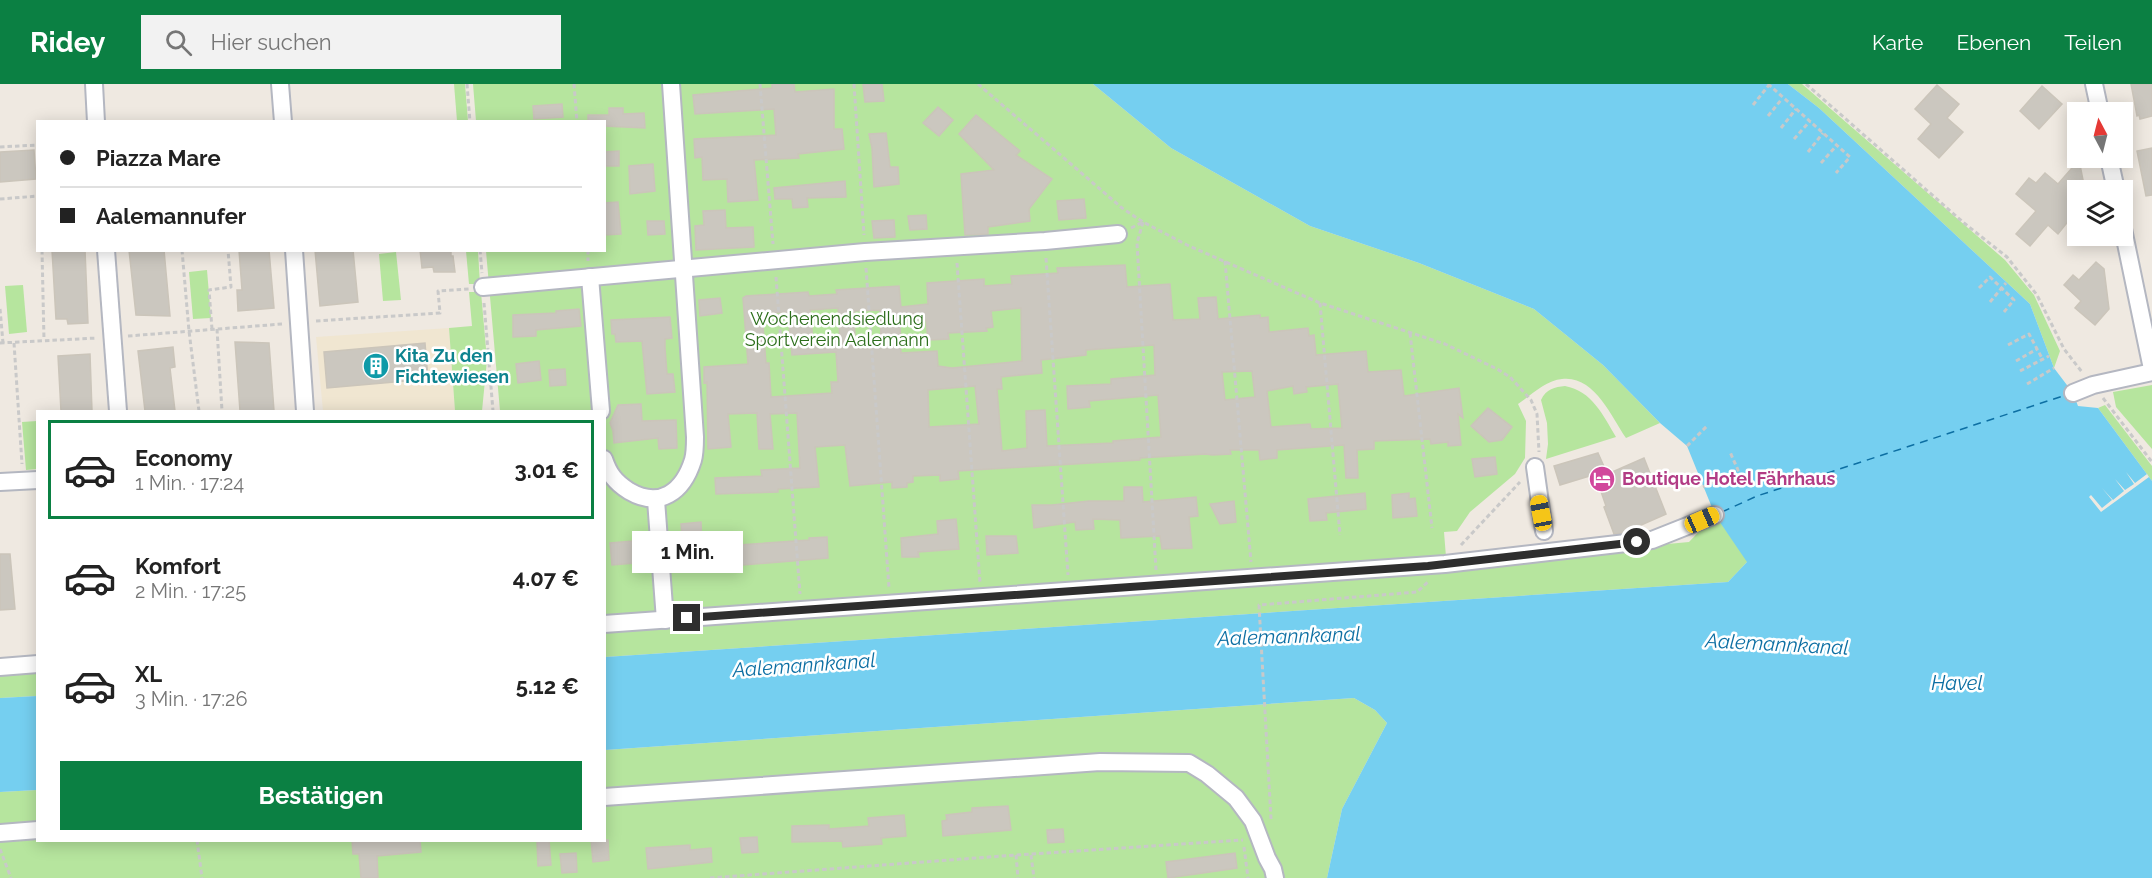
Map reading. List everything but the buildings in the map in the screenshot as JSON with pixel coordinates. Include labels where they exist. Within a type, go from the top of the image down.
[{"type":"street","points":[[94,84],[96,120]]},
{"type":"street","points":[[280,84],[283,120]]},
{"type":"street","points":[[606,466],[616,482],[640,497],[656,500],[670,494],[685,478],[694,459],[695,437],[671,84]]},
{"type":"street","points":[[2094,84],[2098,102]]},
{"type":"street","points":[[483,287],[865,252],[1045,241],[1118,234]]},
{"type":"street","points":[[2073,393],[2152,370],[2127,246]]},
{"type":"street","points":[[106,252],[118,410]]},
{"type":"street","points":[[294,252],[305,410]]},
{"type":"street","points":[[590,278],[601,410]]},
{"type":"street","points":[[1527,554],[1548,529],[1535,467]]},
{"type":"street","points":[[0,483],[30,480]]},
{"type":"street","points":[[656,500],[665,620]]},
{"type":"street","points":[[606,624],[1444,564],[1653,540],[1715,514]]},
{"type":"street","points":[[0,667],[36,664]]},
{"type":"street","points":[[606,797],[1100,762],[1190,763],[1236,798],[1253,821],[1267,858],[1274,868],[1275,878]]},
{"type":"street","points":[[0,833],[36,830]]},
{"type":"path","points":[[467,84],[470,120]]},
{"type":"path","points":[[574,84],[577,120]]},
{"type":"path","points":[[760,84],[802,610]]},
{"type":"path","points":[[854,84],[890,604]]},
{"type":"path","points":[[978,84],[1122,208],[1143,222],[1187,245],[1320,303],[1445,344],[1484,361],[1510,378],[1531,400],[1538,414],[1539,436]]},
{"type":"path","points":[[1806,84],[2007,257],[2037,295],[2064,349],[2152,462]]},
{"type":"path","points":[[1753,105],[1768,85],[1850,157],[1836,173]]},
{"type":"path","points":[[1768,116],[1781,100]]},
{"type":"path","points":[[1781,128],[1796,109]]},
{"type":"path","points":[[1794,139],[1810,121]]},
{"type":"path","points":[[1808,152],[1823,133]]},
{"type":"path","points":[[0,147],[36,145]]},
{"type":"path","points":[[1821,163],[1837,145]]},
{"type":"path","points":[[0,199],[36,196]]},
{"type":"path","points":[[1143,222],[1137,243],[1157,585]]},
{"type":"path","points":[[1045,241],[1069,592]]},
{"type":"path","points":[[956,246],[981,598]]},
{"type":"path","points":[[42,252],[44,340]]},
{"type":"path","points":[[182,252],[199,410]]},
{"type":"path","points":[[222,410],[209,290],[231,287],[228,252]]},
{"type":"path","points":[[480,252],[493,410]]},
{"type":"path","points":[[1225,260],[1252,579]]},
{"type":"path","points":[[1979,288],[1990,277],[2003,288],[2014,300],[2004,312]]},
{"type":"path","points":[[1990,302],[2006,283]]},
{"type":"path","points":[[0,309],[1,343],[14,343],[440,313],[438,291],[483,287]]},
{"type":"path","points":[[1320,303],[1340,535]]},
{"type":"path","points":[[1410,333],[1432,528]]},
{"type":"path","points":[[2008,345],[2029,334],[2043,360]]},
{"type":"path","points":[[14,343],[30,480]]},
{"type":"path","points":[[2016,361],[2037,349]]},
{"type":"path","points":[[2020,371],[2049,356]]},
{"type":"path","points":[[2027,384],[2054,368]]},
{"type":"path","points":[[1687,446],[1707,426]]},
{"type":"path","points":[[1703,487],[1738,470],[1730,452]]},
{"type":"path","points":[[1444,564],[1535,467]]},
{"type":"path","points":[[1269,776],[1259,605],[1417,592]]},
{"type":"path","points":[[710,878],[1243,840],[1248,878]]},
{"type":"path","points":[[197,842],[202,878]]},
{"type":"path","points":[[0,849],[11,878]]},
{"type":"path","points":[[1016,855],[1018,878]]},
{"type":"path","points":[[1031,855],[1034,878]]},
{"type":"path","points":[[797,872],[798,878]]},
{"type":"shaded area","points":[[449,328],[455,410],[323,410],[316,337]]},
{"type":"green space","points":[[454,84],[465,84],[468,120],[457,120]]},
{"type":"green space","name":"Wochenendsiedlung Sportverein Aalemann","points":[[473,84],[1093,84],[1171,148],[1310,226],[1419,263],[1534,309],[1603,365],[1660,423],[1626,438],[1608,409],[1583,383],[1573,379],[1562,379],[1544,385],[1518,404],[1526,421],[1525,458],[1515,474],[1470,512],[1457,531],[1444,532],[1446,557],[606,618],[606,410],[500,410],[486,252],[606,252],[606,120],[476,120]]},
{"type":"green space","points":[[1788,84],[1802,84],[2005,260],[2034,295],[2060,351],[2054,368],[2030,304],[1819,108]]},
{"type":"green space","points":[[396,252],[401,300],[383,301],[379,254]]},
{"type":"green space","points":[[466,252],[478,252],[480,284],[469,284]]},
{"type":"green space","points":[[207,270],[211,318],[193,319],[189,272]]},
{"type":"green space","points":[[23,285],[27,332],[9,334],[5,286]]},
{"type":"green space","points":[[469,292],[481,292],[487,360],[482,410],[455,410],[449,328],[472,326]]},
{"type":"green space","points":[[2152,385],[2152,449],[2116,407],[2113,392]]},
{"type":"green space","points":[[1565,386],[1583,393],[1596,405],[1616,437],[1546,459],[1547,423],[1541,400],[1551,389]]},
{"type":"green space","points":[[2105,405],[2152,466],[2152,481],[2098,408]]},
{"type":"green space","points":[[36,421],[36,469],[26,470],[22,422]]},
{"type":"green space","points":[[1715,515],[1748,561],[1728,582],[606,657],[606,624],[1428,566],[1689,542]]},
{"type":"green space","points":[[36,664],[36,696],[0,698],[0,667]]},
{"type":"green space","points":[[1354,698],[1375,710],[1387,723],[1342,809],[1327,878],[0,878],[0,792],[36,790],[36,842],[606,842],[606,750]]},
{"type":"water","points":[[1093,84],[1788,84],[1819,108],[2030,304],[2054,368],[2073,393],[2078,406],[2098,408],[2152,481],[2152,878],[1327,878],[1342,809],[1387,723],[1375,710],[1354,698],[606,750],[606,657],[1728,582],[1747,562],[1715,515],[1687,446],[1660,423],[1603,365],[1534,309],[1419,263],[1310,226],[1171,148]]},
{"type":"water","points":[[36,696],[36,790],[0,792],[0,698]]},
{"type":"pier","points":[[2126,472],[2135,483],[2147,474],[2149,477],[2101,512],[2089,497],[2091,495],[2102,508],[2112,500],[2102,488],[2113,500],[2124,491],[2115,479],[2125,490],[2134,484]]},
{"type":"ferry route","points":[[1722,512],[1757,496],[2066,395]]},
{"type":"place","name":"Kita Zu den Fichtewiesen","points":[[376,366]]},
{"type":"place","name":"Boutique Hotel Fährhaus","points":[[1602,479]]},
{"type":"route","points":[[687,618],[1428,566],[1637,542]]},
{"type":"water label","name":"Aalemannkanal","points":[[1289,636]]},
{"type":"water label","name":"Aalemannkanal","points":[[1777,644]]},
{"type":"water label","name":"Aalemannkanal","points":[[804,665]]},
{"type":"water label","name":"Havel","points":[[1957,683]]}]
